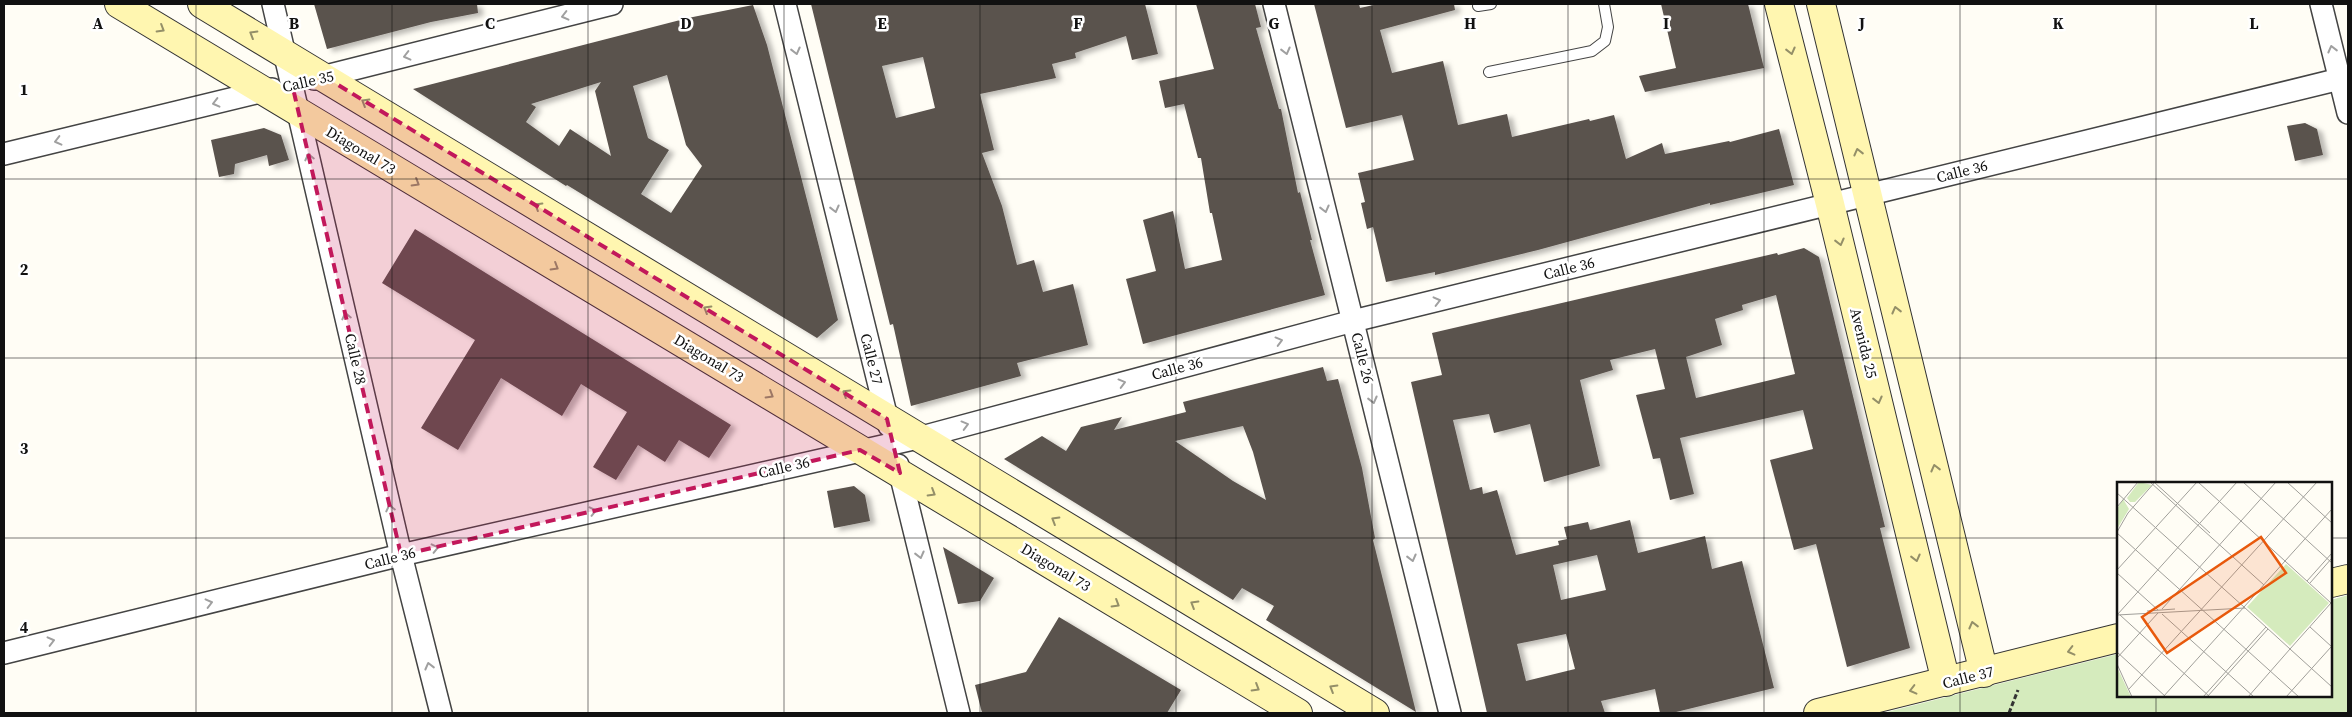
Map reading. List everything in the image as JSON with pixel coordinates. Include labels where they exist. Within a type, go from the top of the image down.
[{"type":"main road","name":"Diagonal 73","points":[[119,4],[299,114],[1298,713]]},
{"type":"main road","points":[[202,4],[325,77],[899,433],[1375,713]]},
{"type":"main road","name":"Avenida 25","points":[[1779,4],[1830,204],[1946,682]]},
{"type":"main road","points":[[1821,4],[1984,673]]},
{"type":"main road","points":[[2332,584],[2348,579]]},
{"type":"main road","name":"Calle 37","points":[[1818,713],[2117,638]]},
{"type":"street","name":"Calle 28","points":[[274,4],[401,555],[441,713]]},
{"type":"street","name":"Calle 35","points":[[4,154],[325,77],[612,4]]},
{"type":"street","name":"Calle 27","points":[[785,4],[899,433],[900,473],[959,713]]},
{"type":"street","name":"Calle 26","points":[[1274,4],[1450,713]]},
{"type":"street","points":[[2321,4],[2344,78],[2348,113]]},
{"type":"street","name":"Calle 36","points":[[4,653],[401,555],[860,450],[899,433],[2344,78]]},
{"type":"lane","points":[[1478,6],[1491,4]]},
{"type":"lane","points":[[1489,72],[1592,51],[1605,41],[1608,27],[1604,4]]},
{"type":"path","points":[[2009,713],[2020,685]]},
{"type":"highlighted area","points":[[325,77],[887,419],[900,473],[860,450],[401,555],[292,84]]},
{"type":"green space","points":[[2348,595],[2348,713],[1883,713],[2117,654],[2117,697],[2332,697],[2332,600]]},
{"type":"building","points":[[314,4],[477,4],[478,13],[431,22],[327,49]]},
{"type":"building","points":[[811,4],[1145,4],[1158,54],[1132,60],[1126,36],[1075,53],[1076,58],[1052,64],[1056,78],[980,94],[994,150],[982,153],[1002,206],[1017,265],[1034,260],[1043,292],[1073,284],[1088,345],[1017,363],[1021,376],[911,406],[893,324],[890,325]],"holes":[[[923,57],[935,108],[896,118],[882,66]]]},
{"type":"building","points":[[1196,4],[1255,4],[1261,27],[1256,28],[1279,109],[1281,109],[1298,193],[1300,192],[1312,240],[1310,240],[1325,295],[1143,344],[1126,279],[1156,271],[1143,220],[1173,211],[1185,269],[1222,260],[1212,213],[1210,213],[1201,158],[1198,158],[1184,104],[1165,108],[1159,81],[1214,69]]},
{"type":"building","points":[[1314,4],[1359,4],[1360,8],[1378,4],[1454,4],[1455,10],[1380,30],[1392,73],[1443,61],[1458,125],[1507,114],[1512,137],[1614,115],[1626,159],[1662,143],[1665,154],[1730,142],[1779,129],[1794,185],[1710,205],[1710,203],[1538,250],[1435,275],[1435,272],[1386,282],[1373,227],[1367,229],[1361,203],[1365,202],[1358,173],[1414,160],[1402,115],[1346,128]]},
{"type":"building","points":[[1661,4],[1748,4],[1764,68],[1645,92],[1639,76],[1676,68]]},
{"type":"building","points":[[753,5],[767,45],[838,320],[817,338],[566,186],[413,89],[688,18]],"holes":[[[667,75],[686,145],[702,166],[671,213],[641,194],[669,150],[648,138],[633,86]],[[601,82],[595,91],[611,156],[570,129],[559,146],[526,122],[536,107],[531,104]]]},
{"type":"building","points":[[2305,123],[2317,129],[2323,155],[2295,161],[2287,126]]},
{"type":"building","points":[[264,128],[281,135],[289,160],[269,166],[267,155],[235,164],[234,174],[219,177],[211,140]]},
{"type":"building","points":[[415,229],[731,425],[709,458],[679,440],[665,462],[638,445],[616,480],[593,467],[627,412],[581,384],[562,416],[501,378],[458,450],[421,428],[475,340],[382,283]]},
{"type":"building","points":[[1804,248],[1819,257],[1885,527],[1880,528],[1910,648],[1847,667],[1816,544],[1794,550],[1770,460],[1813,449],[1803,410],[1680,438],[1694,494],[1670,500],[1660,458],[1653,459],[1636,395],[1665,389],[1655,349],[1610,360],[1613,370],[1580,380],[1600,466],[1544,482],[1530,424],[1494,433],[1489,414],[1453,420],[1470,490],[1482,487],[1483,494],[1497,490],[1516,555],[1559,545],[1558,541],[1567,539],[1564,527],[1588,522],[1590,530],[1630,520],[1638,553],[1705,536],[1712,569],[1742,561],[1774,688],[1672,713],[1660,713],[1655,689],[1601,701],[1605,713],[1487,713],[1411,382],[1442,375],[1432,333],[1777,253],[1778,255]],"holes":[[[1776,295],[1795,374],[1696,398],[1686,357],[1722,345],[1715,319],[1743,310],[1742,305]],[[1597,555],[1606,590],[1561,600],[1553,565]],[[1566,634],[1575,669],[1526,681],[1517,644]]]},
{"type":"building","points":[[1323,367],[1327,381],[1338,379],[1362,468],[1375,538],[1373,540],[1416,712],[1266,620],[1274,606],[1242,588],[1233,600],[1004,459],[1042,436],[1066,451],[1081,427],[1122,417],[1114,430],[1186,412],[1183,402]],"holes":[[[1243,426],[1253,452],[1266,500],[1233,481],[1175,441]]]},
{"type":"building","points":[[854,486],[865,495],[870,521],[834,528],[827,491]]},
{"type":"building","points":[[943,547],[994,578],[980,601],[958,604]]},
{"type":"building","points":[[1059,617],[1181,690],[1167,713],[982,713],[975,685],[1026,672]]}]
